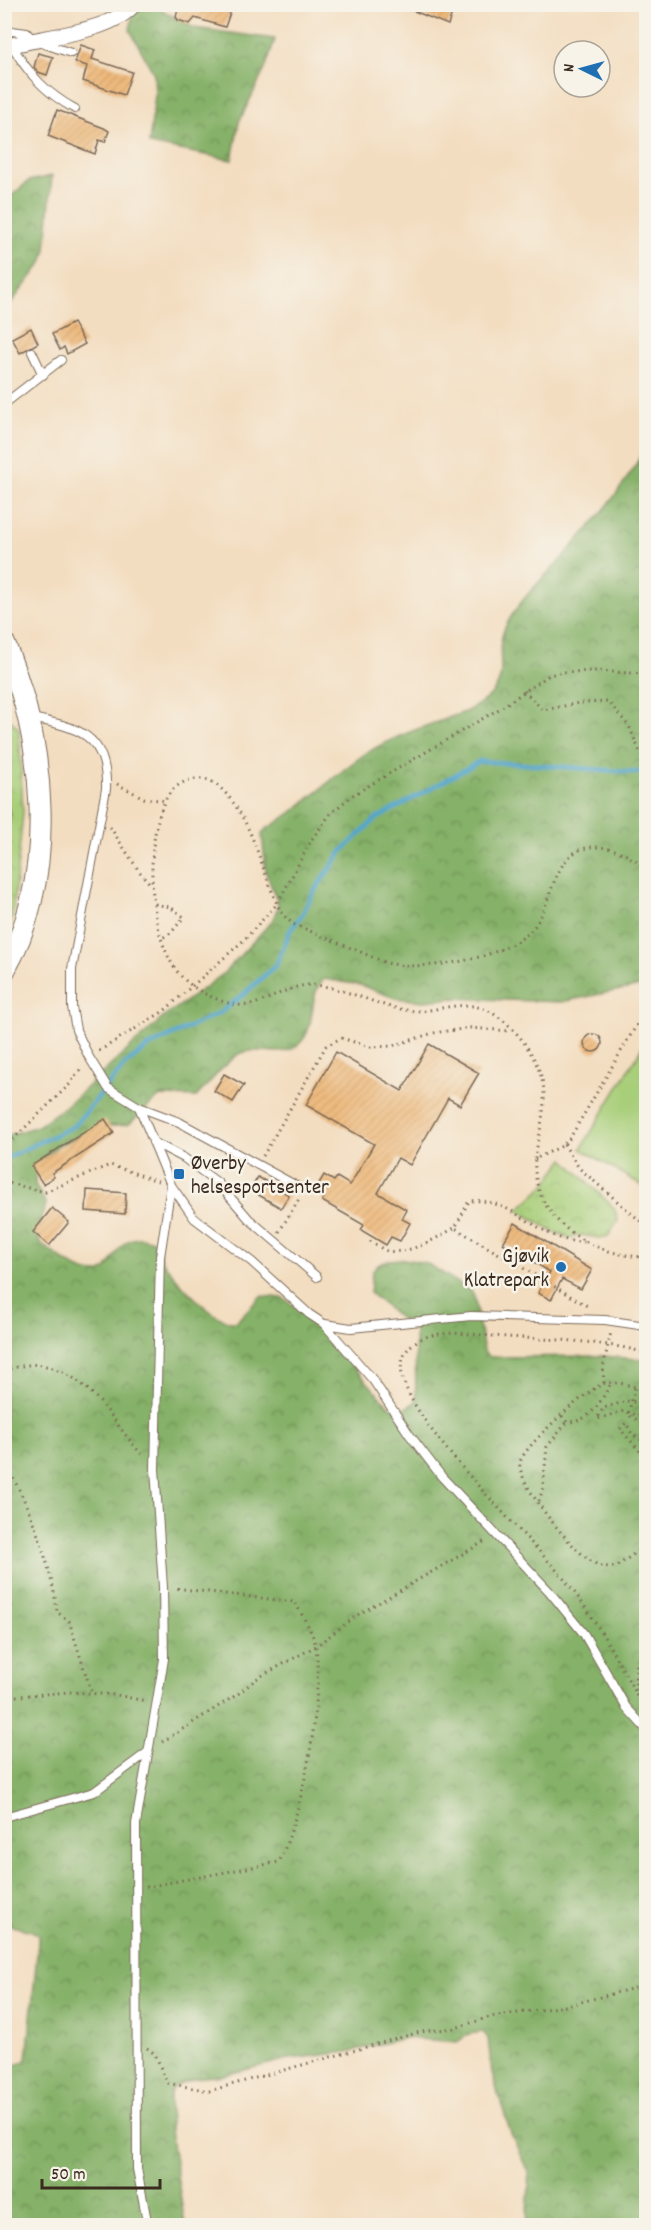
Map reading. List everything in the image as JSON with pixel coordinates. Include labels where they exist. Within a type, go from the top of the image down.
[{"type":"main road","points":[[4,643],[15,670],[27,718],[38,790],[38,849],[27,912],[4,971]]},
{"type":"street","points":[[8,46],[116,19],[134,4]]},
{"type":"lane","points":[[4,30],[27,33],[33,40],[71,53]]},
{"type":"lane","points":[[8,46],[44,90],[75,109]]},
{"type":"lane","points":[[32,352],[43,375]]},
{"type":"lane","points":[[4,404],[61,360]]},
{"type":"lane","points":[[27,718],[75,728],[87,735],[98,747],[106,764],[107,779],[72,969],[72,1007],[76,1030],[98,1075],[108,1088],[139,1107],[179,1122],[302,1189]]},
{"type":"lane","points":[[4,782],[9,815],[4,832]]},
{"type":"lane","points":[[139,1107],[171,1185],[194,1218],[252,1262],[309,1314],[324,1324],[373,1380],[409,1434],[442,1476],[549,1591],[584,1634],[626,1707],[646,1729]]},
{"type":"lane","points":[[153,1142],[184,1158],[218,1184],[249,1219],[317,1277]]},
{"type":"lane","points":[[148,2226],[137,2169],[136,1824],[164,1659],[163,1587],[155,1469],[160,1257],[171,1185]]},
{"type":"lane","points":[[324,1324],[351,1328],[471,1316],[609,1320],[646,1326]]},
{"type":"lane","points":[[4,1817],[94,1792],[148,1752]]},
{"type":"path","points":[[194,987],[236,948],[277,904],[312,839],[331,813],[353,795],[499,709],[549,675],[564,672],[646,674]]},
{"type":"path","points":[[524,691],[543,710],[608,702],[629,726],[646,766]]},
{"type":"path","points":[[107,779],[144,798],[165,801]]},
{"type":"path","points":[[646,870],[626,854],[610,847],[593,847],[576,851],[565,859],[542,914],[526,936],[502,949],[416,967],[387,963],[293,924],[282,914],[237,811],[216,784],[202,779],[184,781],[165,801],[157,833],[152,886],[166,953],[178,971],[194,987],[218,999],[247,1006],[308,985],[339,990],[373,1003],[404,1010],[429,1011],[459,1004],[476,1006],[492,1012],[512,1031],[531,1056],[542,1079],[544,1095],[534,1173],[540,1197],[558,1220],[584,1242],[614,1254],[646,1257]]},
{"type":"path","points":[[101,812],[139,871],[152,886]]},
{"type":"path","points":[[154,904],[170,907],[184,917],[171,933],[162,938]]},
{"type":"path","points":[[535,1159],[564,1144],[577,1127],[646,1009]]},
{"type":"path","points":[[258,1165],[326,1046],[341,1038],[371,1047],[392,1046],[433,1034],[463,1029],[512,1031]]},
{"type":"path","points":[[564,1144],[579,1168],[646,1226]]},
{"type":"path","points":[[4,1182],[45,1192],[110,1165],[171,1185]]},
{"type":"path","points":[[273,1239],[289,1218],[302,1189]]},
{"type":"path","points":[[370,1241],[387,1251],[432,1241],[455,1228],[469,1202],[491,1201],[554,1237],[568,1242],[584,1242]]},
{"type":"path","points":[[455,1228],[583,1302],[609,1320],[604,1383]]},
{"type":"path","points":[[646,1353],[607,1345],[463,1334],[435,1335],[413,1343],[406,1351],[401,1371],[412,1398],[450,1455],[530,1538],[570,1586],[609,1645],[646,1712]]},
{"type":"path","points":[[4,1370],[45,1365],[92,1390],[123,1435],[155,1469]]},
{"type":"path","points":[[646,1390],[604,1383],[579,1399],[525,1450],[520,1464],[524,1480],[557,1531],[595,1564],[616,1568],[646,1545]]},
{"type":"path","points":[[539,1501],[543,1488],[547,1447],[567,1422],[580,1420],[597,1408],[611,1383]]},
{"type":"path","points":[[635,1387],[628,1415],[646,1424]]},
{"type":"path","points":[[620,1402],[645,1404],[638,1416],[629,1412],[615,1412],[597,1419],[603,1408],[620,1402]]},
{"type":"path","points":[[562,1416],[567,1422]]},
{"type":"path","points":[[646,1441],[632,1434],[626,1423],[620,1429],[646,1458]]},
{"type":"path","points":[[4,1463],[23,1501],[43,1553],[55,1587],[57,1612],[69,1621],[92,1694]]},
{"type":"path","points":[[148,1752],[238,1694],[256,1678],[316,1646],[359,1614],[478,1546],[495,1533]]},
{"type":"path","points":[[135,1890],[279,1862],[290,1839],[318,1701],[316,1646],[295,1602],[163,1587]]},
{"type":"path","points":[[637,1696],[635,1676],[637,1661],[646,1644]]},
{"type":"path","points":[[4,1697],[70,1692],[156,1701]]},
{"type":"path","points":[[137,2040],[155,2054],[167,2083],[209,2091],[420,2032],[455,2028],[490,2017],[566,2006],[646,1985]]},
{"type":"green space","points":[[135,5],[153,5],[194,28],[275,39],[265,69],[239,122],[232,160],[149,144],[155,95],[154,74],[130,30]]},
{"type":"green space","points":[[52,176],[46,249],[42,263],[5,311],[5,201],[29,181]]},
{"type":"green space","points":[[646,446],[646,985],[561,1002],[453,998],[424,1001],[395,998],[360,985],[324,979],[315,994],[308,1030],[304,1039],[297,1046],[290,1050],[276,1052],[254,1051],[239,1054],[196,1097],[160,1096],[128,1125],[99,1127],[59,1145],[37,1163],[35,1184],[46,1204],[37,1228],[38,1238],[41,1244],[67,1263],[89,1272],[103,1271],[125,1243],[141,1238],[154,1242],[164,1263],[197,1300],[228,1321],[236,1322],[261,1296],[283,1298],[306,1315],[390,1407],[404,1409],[416,1402],[415,1331],[370,1293],[372,1272],[376,1266],[389,1260],[404,1259],[426,1263],[470,1290],[474,1296],[484,1352],[490,1357],[604,1356],[646,1360],[646,2225],[526,2225],[528,2172],[510,2131],[492,2074],[488,2038],[483,2032],[469,2034],[457,2042],[405,2038],[347,2052],[289,2059],[224,2075],[195,2078],[174,2087],[170,2093],[170,2131],[185,2225],[5,2225],[4,2070],[27,2060],[38,1935],[32,1931],[4,1924],[5,1136],[38,1126],[67,1105],[164,1017],[223,974],[272,921],[278,907],[266,873],[262,834],[266,829],[370,751],[411,732],[467,711],[485,700],[495,690],[500,680],[502,636],[508,622],[526,597],[608,505]]},
{"type":"green space","points":[[5,714],[19,729],[23,813],[12,918],[5,937]]},
{"type":"green space","points":[[646,1041],[646,1188],[581,1149]]},
{"type":"green space","points":[[564,1159],[614,1208],[618,1221],[608,1236],[599,1238],[582,1235],[570,1238],[552,1231],[518,1210],[543,1187]]},
{"type":"building","points":[[179,4],[214,4],[231,10],[225,27],[195,18],[190,24],[176,17]]},
{"type":"building","points":[[397,4],[455,4],[448,25]]},
{"type":"building","points":[[81,45],[95,50],[92,59],[132,72],[124,95],[83,81],[87,66],[75,62]]},
{"type":"building","points":[[38,53],[53,57],[47,75],[38,72],[34,67]]},
{"type":"building","points":[[57,110],[109,131],[105,142],[99,140],[95,154],[48,136]]},
{"type":"building","points":[[73,323],[85,344],[67,354],[64,347],[60,350],[52,334]]},
{"type":"building","points":[[31,328],[38,343],[20,353],[12,338]]},
{"type":"building","points":[[593,1034],[599,1037],[602,1043],[599,1049],[593,1052],[587,1049],[584,1043],[587,1037]]},
{"type":"building","points":[[429,1044],[479,1073],[460,1105],[448,1098],[410,1165],[398,1158],[378,1193],[407,1210],[402,1219],[410,1223],[400,1241],[391,1237],[386,1245],[361,1230],[364,1225],[322,1201],[325,1196],[315,1190],[324,1175],[334,1181],[337,1177],[350,1185],[374,1144],[306,1105],[336,1052],[402,1091]]},
{"type":"building","points":[[224,1074],[244,1085],[233,1102],[214,1091]]},
{"type":"building","points":[[105,1119],[114,1133],[52,1173],[54,1177],[43,1184],[31,1166]]},
{"type":"building","points":[[258,1177],[289,1195],[281,1208],[250,1190]]},
{"type":"building","points":[[87,1190],[126,1193],[125,1214],[86,1211]]},
{"type":"building","points":[[52,1208],[69,1222],[49,1246],[33,1232]]},
{"type":"building","points":[[515,1223],[592,1270],[581,1289],[562,1279],[551,1300],[538,1293],[550,1272],[503,1243]]},
{"type":"waterway","points":[[4,1159],[74,1126],[125,1065],[148,1047],[221,1012],[276,965],[290,931],[303,913],[313,893],[343,850],[376,819],[480,761],[646,773]]},
{"type":"place","name":"Øverby helsesportsenter","points":[[179,1174]]},
{"type":"place","name":"Gjøvik Klatrepark","points":[[561,1267]]}]
